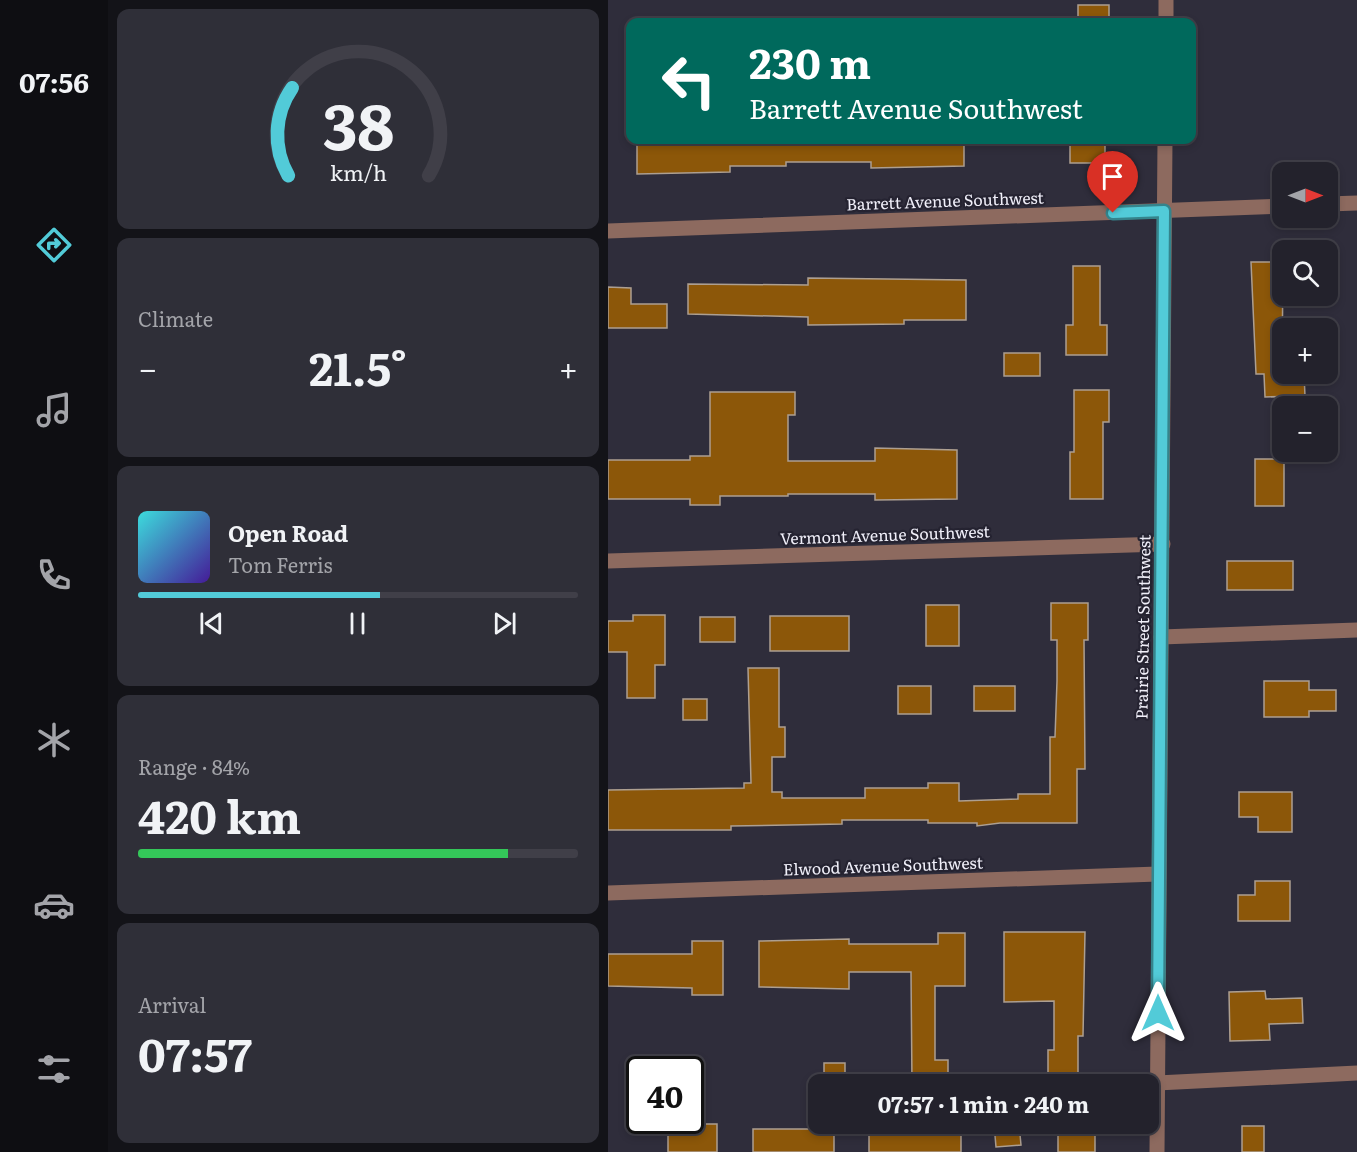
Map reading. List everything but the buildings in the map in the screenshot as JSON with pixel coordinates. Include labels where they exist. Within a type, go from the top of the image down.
[{"type":"street","points":[[1166,0],[1166,18]]},
{"type":"street","name":"Prairie Street Southwest","points":[[1157,1074],[1163,544],[1164,144]]},
{"type":"street","points":[[1338,204],[1358,203]]},
{"type":"street","name":"Barrett Avenue Southwest","points":[[608,231],[1272,206]]},
{"type":"street","name":"Vermont Avenue Southwest","points":[[608,561],[1163,544]]},
{"type":"street","points":[[1161,637],[1358,630]]},
{"type":"street","name":"Elwood Avenue Southwest","points":[[608,893],[1158,874]]},
{"type":"street","points":[[1159,1083],[1358,1073]]},
{"type":"street","name":"Prairie Street Southwest","points":[[1157,1134],[1157,1152]]},
{"type":"route","points":[[1113,213],[1164,211],[1158,1013]]}]
